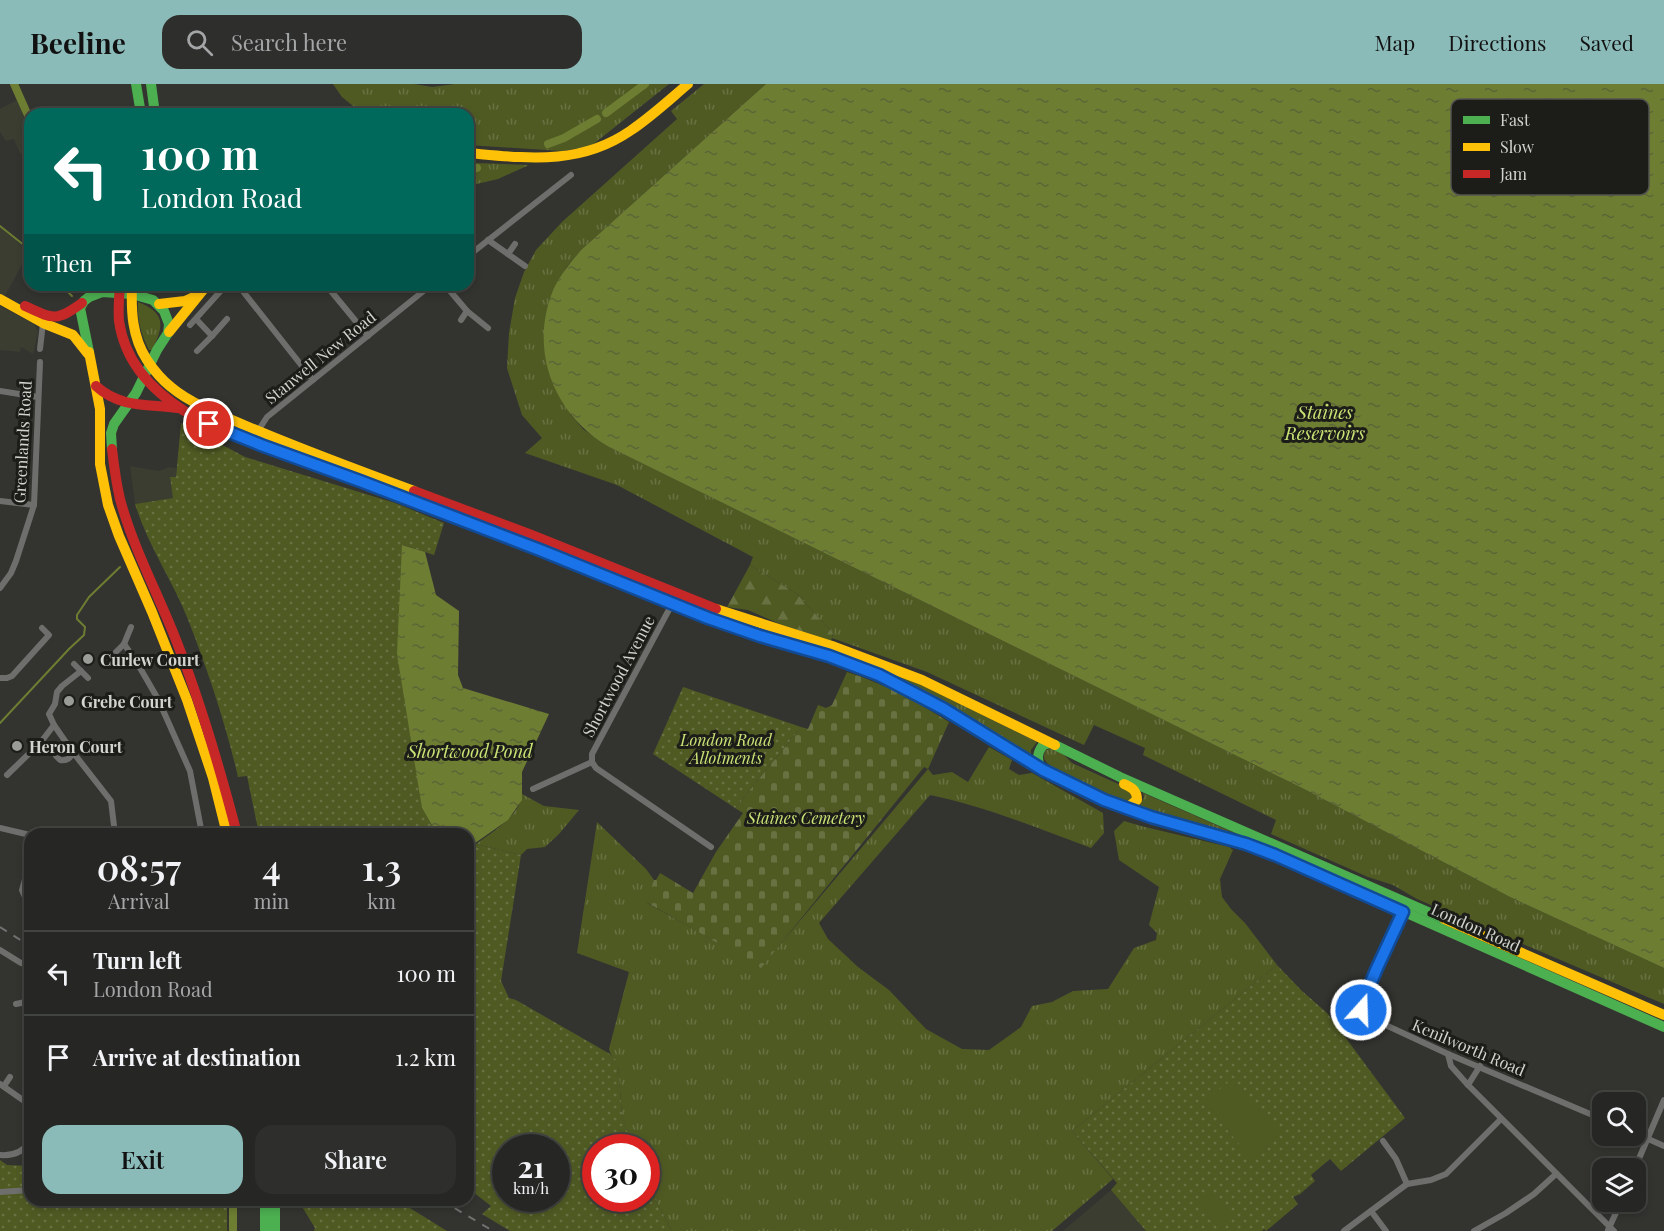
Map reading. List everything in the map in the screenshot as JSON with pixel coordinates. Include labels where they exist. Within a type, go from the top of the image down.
[{"type":"main road","points":[[136,84],[140,108]]},
{"type":"main road","points":[[151,84],[154,108]]},
{"type":"main road","points":[[474,153],[546,159],[592,151],[622,136],[688,84]]},
{"type":"main road","points":[[0,297],[49,317],[64,316],[82,303],[93,291]]},
{"type":"main road","points":[[119,291],[120,328],[126,350],[144,378],[157,392],[178,408]]},
{"type":"main road","points":[[131,291],[131,311],[137,339],[152,363],[169,386],[219,414],[258,432],[529,534],[706,606],[891,667],[1120,777],[1664,1015]]},
{"type":"main road","points":[[133,291],[154,301],[185,301],[201,291]]},
{"type":"main road","points":[[146,291],[166,314],[170,324],[169,332],[164,353],[152,363],[111,433],[116,489],[126,525],[171,628],[198,701],[230,828]]},
{"type":"main road","points":[[169,332],[202,291]]},
{"type":"main road","points":[[0,297],[43,323],[73,335],[88,354]]},
{"type":"main road","points":[[82,303],[80,308],[100,409],[100,464],[108,505],[187,700],[230,828]]},
{"type":"main road","points":[[133,363],[152,363]]},
{"type":"main road","points":[[96,386],[100,392],[111,399],[178,408]]},
{"type":"main road","name":"London Road","points":[[178,408],[230,433],[530,546],[708,618],[829,656],[879,675],[944,709],[1043,770],[1104,800],[1275,855],[1664,1027]]},
{"type":"main road","points":[[1043,770],[1038,764],[1037,754],[1043,745],[1050,743]]},
{"type":"main road","points":[[1070,752],[1080,763],[1134,788],[1138,794],[1137,800],[1127,808]]},
{"type":"main road","points":[[265,1206],[265,1231]]},
{"type":"main road","points":[[275,1206],[275,1231]]},
{"type":"street","points":[[474,251],[571,175]]},
{"type":"street","points":[[488,240],[525,266]]},
{"type":"street","points":[[508,254],[515,244]]},
{"type":"street","points":[[190,325],[221,291]]},
{"type":"street","points":[[243,291],[313,380]]},
{"type":"street","points":[[331,291],[368,336]]},
{"type":"street","name":"Stanwell New Road","points":[[258,432],[267,417],[424,291]]},
{"type":"street","points":[[450,291],[466,311],[488,328]]},
{"type":"street","points":[[460,320],[466,311]]},
{"type":"street","points":[[196,319],[212,336]]},
{"type":"street","points":[[197,351],[227,319]]},
{"type":"street","points":[[40,349],[43,323]]},
{"type":"street","name":"Greenlands Road","points":[[0,588],[11,573],[16,561],[34,505],[40,362]]},
{"type":"street","points":[[0,392],[38,397]]},
{"type":"street","points":[[0,501],[34,505]]},
{"type":"street","name":"Shortwood Avenue","points":[[672,603],[592,754],[592,762],[596,768],[711,847]]},
{"type":"street","points":[[116,652],[124,644],[131,627]]},
{"type":"street","points":[[0,678],[12,676],[49,635],[42,628]]},
{"type":"street","points":[[124,644],[158,699],[189,771],[201,828]]},
{"type":"street","points":[[74,664],[88,678]]},
{"type":"street","points":[[81,671],[57,692],[56,704],[49,714],[72,751],[111,801],[114,828]]},
{"type":"street","points":[[7,775],[41,742],[54,725]]},
{"type":"street","points":[[68,744],[58,745],[55,751],[56,756],[60,760],[67,760],[72,751]]},
{"type":"street","name":"Shortwood Avenue","points":[[533,789],[592,762]]},
{"type":"street","points":[[0,828],[24,834]]},
{"type":"street","name":"Kenilworth Road","points":[[1403,912],[1361,1006],[1364,1015],[1448,1054],[1592,1115]]},
{"type":"street","points":[[0,950],[21,963]]},
{"type":"street","points":[[16,1004],[24,1003]]},
{"type":"street","points":[[1448,1054],[1451,1066],[1468,1085],[1611,1230],[1617,1212]]},
{"type":"street","points":[[1468,1085],[1480,1066]]},
{"type":"street","points":[[10,1077],[2,1085],[24,1101]]},
{"type":"street","points":[[1639,1158],[1664,1100]]},
{"type":"street","points":[[1344,1231],[1407,1184],[1431,1180],[1446,1174],[1501,1119]]},
{"type":"street","points":[[1648,1138],[1664,1146]]},
{"type":"street","points":[[1383,1141],[1396,1159],[1407,1184]]},
{"type":"street","points":[[0,1155],[15,1154],[24,1148]]},
{"type":"street","points":[[1474,1231],[1534,1194],[1556,1173]]},
{"type":"street","points":[[0,1192],[24,1190]]},
{"type":"street","points":[[1371,1211],[1386,1231]]},
{"type":"shaded area","points":[[17,100],[24,118],[24,153],[20,154],[14,139],[6,141],[0,132],[0,109]]},
{"type":"shaded area","points":[[0,227],[24,248],[24,261],[0,305]]},
{"type":"shaded area","points":[[0,306],[34,324],[38,332],[33,354],[21,347],[20,352],[0,350]]},
{"type":"shaded area","points":[[130,466],[159,471],[169,467],[176,468],[176,477],[170,478],[173,498],[135,504]]},
{"type":"shaded area","points":[[1111,1190],[1146,1231],[1063,1231]]},
{"type":"green space","points":[[333,84],[414,84],[432,87],[455,84],[669,84],[591,146],[562,151],[474,145],[474,108],[356,108],[342,97]]},
{"type":"green space","points":[[704,84],[766,84],[581,250],[566,268],[555,287],[548,307],[571,415],[583,429],[609,447],[1304,789],[1510,897],[1664,968],[1664,1004],[1271,834],[1276,820],[1143,755],[1145,748],[1094,725],[1084,745],[927,672],[832,638],[833,633],[797,594],[750,565],[753,557],[617,485],[525,453],[542,438],[522,415],[507,368],[509,333],[515,298],[524,272],[536,250],[562,222],[677,119],[671,111]]},
{"type":"green space","points":[[474,163],[529,165],[498,179],[474,185]]},
{"type":"green space","points":[[138,302],[154,311],[160,321],[159,334],[152,350],[149,350],[142,333]]},
{"type":"green space","points":[[181,423],[245,457],[395,503],[444,523],[434,555],[403,545],[422,808],[434,828],[258,828],[247,776],[238,777],[210,679],[196,641],[183,607],[140,519],[135,504],[173,498],[170,477],[176,477]]},
{"type":"green space","points":[[750,565],[797,594],[833,633],[831,641],[780,624],[748,610],[727,607]]},
{"type":"green space","points":[[883,669],[921,685],[1037,742],[1031,750],[1031,759],[884,674]]},
{"type":"green space","name":"Staines Cemetery","points":[[847,672],[903,694],[949,722],[928,769],[924,767],[761,968],[646,902],[654,880],[660,873],[693,893],[716,852],[743,813],[735,808],[801,727],[808,729],[818,705],[826,708],[832,705]]},
{"type":"green space","name":"London Road Allotments","points":[[683,687],[801,727],[735,808],[653,754]]},
{"type":"green space","points":[[989,747],[1012,760],[1009,769],[1019,775],[1032,773],[1103,813],[1104,833],[1091,848],[992,812],[930,795],[819,923],[828,939],[858,967],[889,990],[926,1029],[962,1049],[989,1050],[1021,1027],[1032,1006],[1052,1002],[1073,991],[1108,989],[1134,948],[1156,940],[1157,933],[1149,925],[1159,887],[1119,860],[1114,831],[1124,821],[1229,847],[1233,850],[1220,879],[1222,897],[1277,965],[1072,1131],[1113,1179],[1052,1231],[672,1231],[660,1208],[660,1134],[628,1134],[622,1115],[618,1066],[609,1049],[629,972],[577,953],[597,822],[646,869],[654,880],[647,903],[761,967],[928,769],[933,775],[952,772],[968,782]]},
{"type":"green space","points":[[1051,748],[1064,755],[1072,763],[1127,788],[1133,800],[1120,803],[1053,768],[1044,758],[1046,750]]},
{"type":"green space","points":[[1143,793],[1273,850],[1139,807],[1144,797]]},
{"type":"green space","points":[[522,794],[544,806],[579,810],[545,847],[527,849],[521,855],[476,844],[511,816],[521,801]]},
{"type":"green space","points":[[476,844],[521,855],[501,981],[509,998],[610,1054],[618,1065],[622,1115],[628,1134],[582,1134],[582,1212],[660,1212],[660,1208],[672,1231],[510,1231],[482,1214],[491,1206],[474,1193],[474,845]]},
{"type":"green space","points":[[1277,965],[1328,1014],[1405,1118],[1341,1171],[1330,1159],[1311,1175],[1315,1181],[1293,1197],[1298,1204],[1266,1231],[1264,1229],[1262,1231],[1146,1231],[1111,1190],[1117,1183],[1072,1131]]},
{"type":"green space","points":[[1233,1078],[1280,1134],[1252,1159],[1204,1103]]},
{"type":"green space","points":[[0,1160],[7,1165],[24,1166],[24,1206],[227,1206],[227,1231],[0,1231]]},
{"type":"green space","points":[[1210,1193],[1231,1214],[1228,1220],[1217,1227],[1197,1206],[1200,1200]]},
{"type":"green space","points":[[302,1206],[407,1206],[447,1231],[314,1231],[315,1228]]},
{"type":"water","name":"Staines Reservoirs","points":[[766,84],[1664,84],[1664,968],[1510,897],[1304,789],[609,447],[589,433],[573,417],[560,398],[545,356],[544,334],[547,311],[554,288],[581,250]]},
{"type":"water","name":"Shortwood Pond","points":[[402,545],[425,552],[436,595],[459,611],[458,675],[463,688],[549,714],[522,772],[522,800],[508,820],[474,844],[474,828],[434,828],[422,808],[397,654]]},
{"type":"waterway","points":[[14,84],[25,108]]},
{"type":"waterway","points":[[606,113],[645,84]]},
{"type":"waterway","points":[[548,144],[564,138],[597,119]]},
{"type":"waterway","points":[[0,226],[24,245]]},
{"type":"waterway","points":[[67,291],[72,296]]},
{"type":"waterway","points":[[0,723],[84,635],[85,627],[77,619],[77,615],[89,597],[120,567]]},
{"type":"waterway","points":[[233,1206],[233,1231]]},
{"type":"railway","points":[[0,927],[24,942]]},
{"type":"railway","points":[[451,1206],[493,1231]]},
{"type":"traffic: fast","points":[[136,84],[140,108]]},
{"type":"traffic: fast","points":[[151,84],[154,108]]},
{"type":"traffic: fast","points":[[89,352],[80,308],[89,297],[102,292],[132,294],[153,300],[164,311],[169,324],[168,333],[136,393],[114,424],[111,433],[112,449]]},
{"type":"traffic: fast","points":[[349,477],[688,610],[772,639]]},
{"type":"traffic: fast","points":[[1042,769],[1038,754],[1043,745],[1050,743]]},
{"type":"traffic: fast","points":[[1055,745],[1120,777],[1444,919]]},
{"type":"traffic: fast","points":[[1280,857],[1664,1027]]},
{"type":"traffic: fast","points":[[265,1206],[265,1231]]},
{"type":"traffic: fast","points":[[275,1206],[275,1231]]},
{"type":"traffic: slow","points":[[474,154],[511,157],[552,157],[591,150],[630,131],[688,84]]},
{"type":"traffic: slow","points":[[132,291],[135,333],[142,351],[158,374],[179,393],[206,408],[265,434],[414,491]]},
{"type":"traffic: slow","points":[[169,332],[202,291]]},
{"type":"traffic: slow","points":[[159,304],[185,301],[198,295]]},
{"type":"traffic: slow","points":[[0,299],[43,323],[73,335],[88,354]]},
{"type":"traffic: slow","points":[[89,352],[100,409],[100,464],[108,505],[187,700],[213,778],[226,828]]},
{"type":"traffic: slow","points":[[716,609],[832,646],[922,680],[1055,745]]},
{"type":"traffic: slow","points":[[1020,756],[1074,786],[1117,805],[1244,843],[1280,857]]},
{"type":"traffic: slow","points":[[1124,784],[1134,790],[1137,797],[1137,800],[1127,808]]},
{"type":"traffic: slow","points":[[1444,919],[1664,1015]]},
{"type":"traffic: jam","points":[[120,291],[119,321],[130,355],[150,383],[177,406],[210,425],[246,441],[349,477]]},
{"type":"traffic: jam","points":[[25,306],[48,316],[60,316],[82,303]]},
{"type":"traffic: jam","points":[[96,386],[124,402],[177,408]]},
{"type":"traffic: jam","points":[[112,449],[117,486],[125,516],[200,705],[235,828]]},
{"type":"traffic: jam","points":[[414,491],[529,534],[716,609]]},
{"type":"traffic: jam","points":[[772,639],[838,660],[895,684],[1020,756]]},
{"type":"place","name":"Curlew Court","points":[[88,659]]},
{"type":"place","name":"Grebe Court","points":[[69,701]]},
{"type":"place","name":"Heron Court","points":[[17,746]]},
{"type":"route","points":[[209,424],[540,550],[708,618],[829,656],[879,675],[944,709],[1043,770],[1104,800],[1151,817],[1246,844],[1403,912],[1377,968],[1361,1010]]}]
